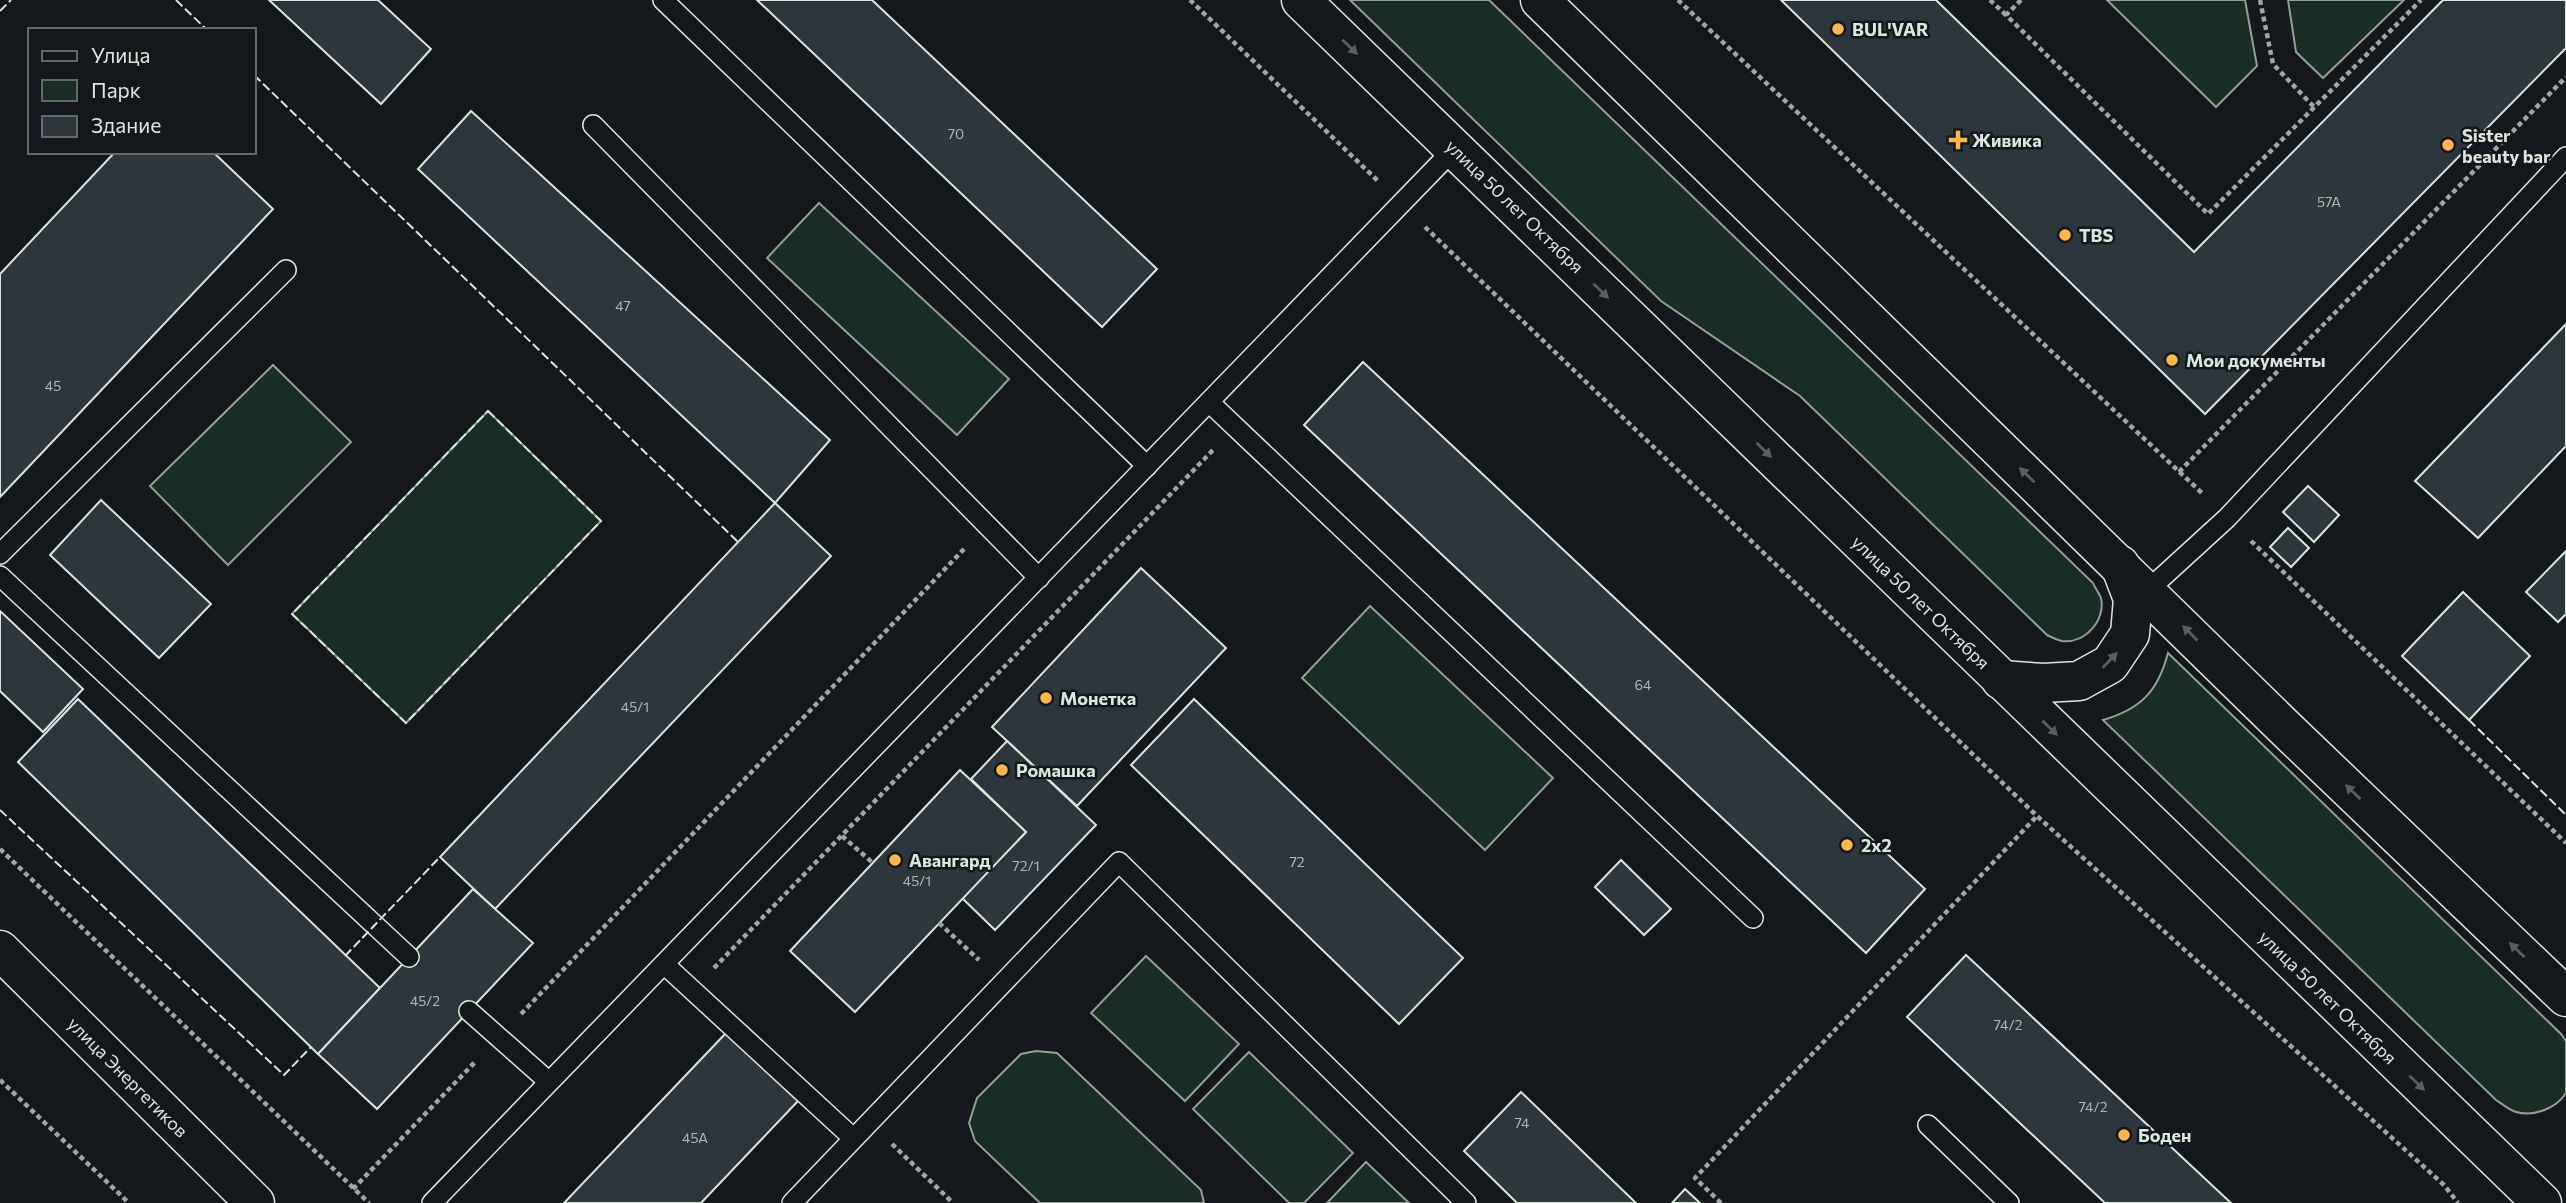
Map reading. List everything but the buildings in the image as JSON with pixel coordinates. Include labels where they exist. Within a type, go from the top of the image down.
[{"type":"main road","name":"улица 50 лет Октября","points":[[1301,0],[2542,1203]]},
{"type":"main road","points":[[1540,0],[2566,997]]},
{"type":"main road","points":[[2001,680],[2043,683],[2079,681],[2110,664],[2130,634],[2133,599],[2119,565]]},
{"type":"main road","name":"улица Энергетиков","points":[[4,962],[255,1203]]},
{"type":"main road","points":[[2551,1203],[2566,1187]]},
{"type":"lane","points":[[663,0],[1147,466]]},
{"type":"lane","points":[[593,125],[1039,578]]},
{"type":"lane","points":[[432,1203],[1455,148]]},
{"type":"lane","points":[[2147,591],[2227,518],[2566,157]]},
{"type":"lane","points":[[0,554],[286,270]]},
{"type":"lane","points":[[1209,402],[1753,918]]},
{"type":"lane","points":[[0,576],[409,957]]},
{"type":"lane","points":[[792,1203],[1119,862],[1466,1203]]},
{"type":"lane","points":[[664,964],[853,1138]]},
{"type":"lane","points":[[469,1011],[548,1081]]},
{"type":"lane","points":[[1928,1125],[2009,1203]]},
{"type":"path","points":[[1191,0],[2037,816],[2444,1185],[2458,1203]]},
{"type":"path","points":[[1678,0],[2179,472],[2566,843]]},
{"type":"path","points":[[1990,0],[2208,214],[2421,0]]},
{"type":"path","points":[[2006,15],[2021,0]]},
{"type":"path","points":[[2260,0],[2273,64],[2314,107]]},
{"type":"path","points":[[2179,472],[2566,77]]},
{"type":"path","points":[[692,991],[1236,427]]},
{"type":"path","points":[[354,1189],[988,525]]},
{"type":"path","points":[[1721,1203],[1695,1178],[2037,816]]},
{"type":"path","points":[[842,836],[873,863]]},
{"type":"path","points":[[0,849],[369,1203]]},
{"type":"path","points":[[939,923],[1003,982]]},
{"type":"path","points":[[0,1080],[129,1203]]},
{"type":"path","points":[[869,1122],[953,1203]]},
{"type":"green space","points":[[1350,0],[1489,0],[2093,583],[2102,606],[2092,629],[2086,635],[2070,641],[2060,641],[2047,635],[1800,396],[1661,301]]},
{"type":"green space","points":[[2107,0],[2245,0],[2257,66],[2216,107]]},
{"type":"green space","points":[[2288,0],[2404,0],[2323,78],[2296,52]]},
{"type":"green space","points":[[819,203],[1009,379],[957,435],[767,258]]},
{"type":"green space","points":[[273,365],[351,442],[228,565],[150,486]]},
{"type":"green space","points":[[488,411],[601,521],[406,723],[292,614]]},
{"type":"green space","points":[[1370,606],[1553,778],[1485,850],[1302,678]]},
{"type":"green space","points":[[2168,653],[2561,1034],[2566,1041],[2566,1093],[2557,1103],[2537,1112],[2523,1113],[2511,1110],[2496,1100],[2103,720],[2128,710],[2146,697],[2159,678]]},
{"type":"green space","points":[[1146,956],[1239,1044],[1185,1101],[1091,1013]]},
{"type":"green space","points":[[1036,1051],[1057,1053],[1201,1190],[1204,1203],[1040,1203],[975,1141],[969,1123],[977,1098],[1021,1054]]},
{"type":"green space","points":[[1249,1052],[1353,1153],[1304,1203],[1289,1203],[1193,1109]]},
{"type":"green space","points":[[1366,1162],[1409,1203],[1327,1203]]},
{"type":"fence","points":[[0,11],[11,0]]},
{"type":"fence","points":[[176,0],[205,28]]},
{"type":"fence","points":[[256,77],[738,542]]},
{"type":"fence","points":[[488,411],[601,521],[406,723],[292,614],[488,411]]},
{"type":"fence","points":[[2469,720],[2566,815]]},
{"type":"fence","points":[[0,810],[284,1075],[311,1047]]},
{"type":"fence","points":[[345,956],[440,857]]},
{"type":"place","name":"BUL'VAR","points":[[1838,29]]},
{"type":"place","name":"Живика","points":[[1958,140]]},
{"type":"place","name":"Sister beauty bar","points":[[2448,145]]},
{"type":"place","name":"TBS","points":[[2065,235]]},
{"type":"place","name":"Мои документы","points":[[2172,360]]},
{"type":"place","name":"Монетка","points":[[1046,698]]},
{"type":"place","name":"Ромашка","points":[[1002,770]]},
{"type":"place","name":"2х2","points":[[1847,845]]},
{"type":"place","name":"Авангард","points":[[895,860]]},
{"type":"place","name":"Боден","points":[[2124,1135]]}]
